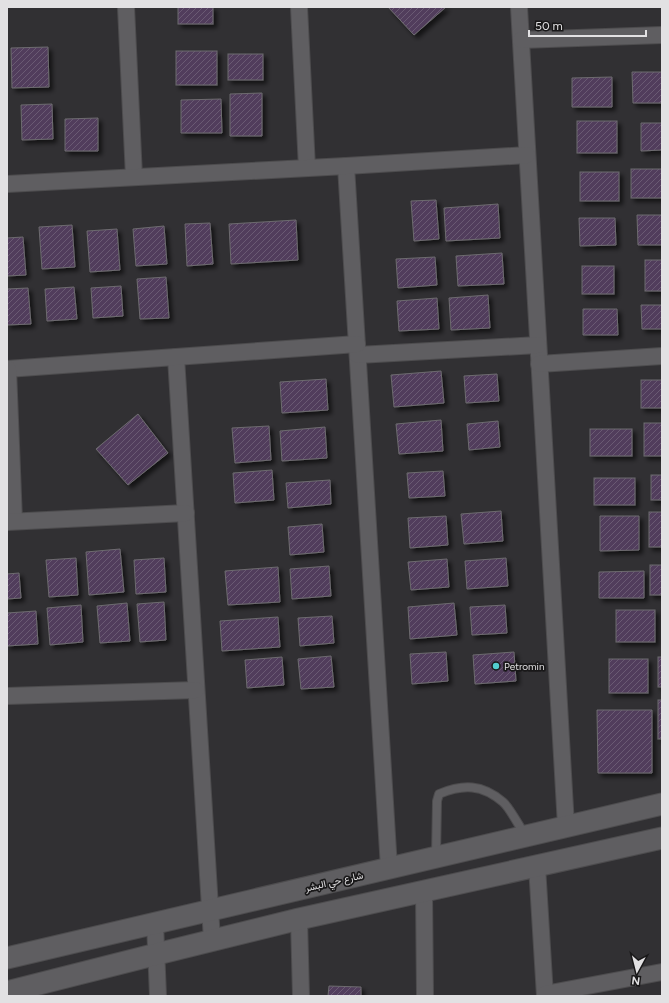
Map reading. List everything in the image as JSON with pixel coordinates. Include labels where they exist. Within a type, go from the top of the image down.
[{"type":"street","points":[[126,7],[134,177]]},
{"type":"street","points":[[299,7],[307,168]]},
{"type":"street","points":[[519,7],[566,826]]},
{"type":"street","points":[[521,40],[662,35]]},
{"type":"street","points":[[7,184],[346,166],[527,154]]},
{"type":"street","points":[[346,166],[389,868]]},
{"type":"street","points":[[186,513],[11,521],[8,369],[176,357],[538,345]]},
{"type":"street","points":[[539,364],[662,356]]},
{"type":"street","points":[[176,357],[212,940]]},
{"type":"street","points":[[7,696],[196,690]]},
{"type":"street","name":"شارع حي البشر","points":[[7,958],[662,804]]},
{"type":"street","points":[[7,992],[299,919],[662,838]]},
{"type":"street","points":[[537,866],[545,995],[662,972]]},
{"type":"street","points":[[424,892],[425,996]]},
{"type":"street","points":[[299,919],[301,996]]},
{"type":"street","points":[[156,923],[158,996]]},
{"type":"lane","points":[[436,857],[437,801],[439,794],[448,791],[474,787],[484,789],[503,802],[526,836]]},
{"type":"building","points":[[178,7],[213,7],[213,24],[178,24]]},
{"type":"building","points":[[388,7],[446,7],[414,35]]},
{"type":"building","points":[[48,47],[49,87],[12,88],[11,48]]},
{"type":"building","points":[[176,51],[217,51],[217,85],[176,85]]},
{"type":"building","points":[[228,54],[263,54],[263,80],[228,80]]},
{"type":"building","points":[[632,72],[662,72],[662,103],[633,103]]},
{"type":"building","points":[[612,77],[612,107],[572,107],[572,78]]},
{"type":"building","points":[[262,93],[262,136],[230,136],[230,94]]},
{"type":"building","points":[[221,99],[222,133],[181,133],[181,100]]},
{"type":"building","points":[[52,104],[53,139],[22,140],[21,105]]},
{"type":"building","points":[[98,118],[98,151],[65,151],[65,119]]},
{"type":"building","points":[[577,121],[617,121],[617,153],[577,153]]},
{"type":"building","points":[[641,123],[662,123],[662,150],[641,151]]},
{"type":"building","points":[[631,169],[662,169],[662,198],[631,198]]},
{"type":"building","points":[[580,172],[619,172],[619,201],[580,201]]},
{"type":"building","points":[[436,200],[439,239],[414,241],[411,201]]},
{"type":"building","points":[[498,204],[500,238],[446,241],[444,208]]},
{"type":"building","points":[[637,215],[662,215],[662,245],[638,245]]},
{"type":"building","points":[[579,218],[615,218],[616,245],[580,246]]},
{"type":"building","points":[[296,220],[298,260],[231,264],[229,224]]},
{"type":"building","points":[[210,223],[213,264],[187,266],[185,224]]},
{"type":"building","points":[[72,225],[75,267],[42,269],[39,227]]},
{"type":"building","points":[[164,226],[167,264],[136,266],[133,229]]},
{"type":"building","points":[[117,229],[120,270],[90,272],[87,231]]},
{"type":"building","points":[[23,237],[26,275],[7,276],[7,238]]},
{"type":"building","points":[[502,253],[504,284],[458,286],[456,256]]},
{"type":"building","points":[[435,257],[437,285],[398,288],[396,259]]},
{"type":"building","points":[[645,260],[662,260],[662,291],[645,291]]},
{"type":"building","points":[[582,266],[614,266],[614,294],[582,294]]},
{"type":"building","points":[[166,277],[169,318],[140,319],[137,279]]},
{"type":"building","points":[[121,286],[123,316],[93,318],[91,288]]},
{"type":"building","points":[[74,287],[77,319],[47,321],[45,289]]},
{"type":"building","points":[[28,288],[31,324],[7,325],[7,289]]},
{"type":"building","points":[[488,295],[490,328],[451,330],[449,298]]},
{"type":"building","points":[[437,298],[439,329],[399,331],[397,301]]},
{"type":"building","points":[[641,305],[662,305],[662,329],[642,329]]},
{"type":"building","points":[[583,309],[617,309],[618,335],[583,335]]},
{"type":"building","points":[[441,371],[444,403],[394,407],[391,375]]},
{"type":"building","points":[[497,374],[499,401],[466,403],[464,376]]},
{"type":"building","points":[[326,379],[328,410],[282,413],[280,382]]},
{"type":"building","points":[[641,380],[662,380],[662,408],[641,408]]},
{"type":"building","points":[[138,414],[168,453],[128,485],[96,449]]},
{"type":"building","points":[[441,420],[443,451],[399,454],[396,424]]},
{"type":"building","points":[[498,421],[500,447],[469,450],[467,424]]},
{"type":"building","points":[[644,423],[662,423],[662,456],[644,456]]},
{"type":"building","points":[[269,426],[271,460],[235,463],[232,428]]},
{"type":"building","points":[[325,427],[327,458],[282,461],[280,431]]},
{"type":"building","points":[[590,429],[632,429],[632,456],[590,456]]},
{"type":"building","points":[[272,470],[274,500],[235,503],[233,473]]},
{"type":"building","points":[[443,471],[445,496],[409,498],[407,473]]},
{"type":"building","points":[[651,475],[662,475],[662,500],[651,500]]},
{"type":"building","points":[[594,478],[635,478],[635,505],[594,505]]},
{"type":"building","points":[[330,480],[331,504],[288,508],[286,483]]},
{"type":"building","points":[[501,511],[503,541],[464,544],[461,514]]},
{"type":"building","points":[[649,512],[662,512],[662,547],[649,547]]},
{"type":"building","points":[[446,516],[448,545],[410,548],[408,518]]},
{"type":"building","points":[[600,516],[639,516],[639,550],[600,551]]},
{"type":"building","points":[[322,524],[324,552],[290,555],[288,527]]},
{"type":"building","points":[[120,549],[124,592],[89,595],[86,552]]},
{"type":"building","points":[[76,558],[78,595],[49,597],[46,560]]},
{"type":"building","points":[[164,558],[166,592],[136,594],[134,560]]},
{"type":"building","points":[[506,558],[508,586],[467,589],[465,561]]},
{"type":"building","points":[[447,559],[449,587],[411,590],[408,562]]},
{"type":"building","points":[[650,565],[662,565],[662,595],[650,595]]},
{"type":"building","points":[[329,566],[331,596],[292,599],[290,569]]},
{"type":"building","points":[[278,567],[280,602],[228,605],[225,571]]},
{"type":"building","points":[[644,571],[644,598],[599,598],[599,572]]},
{"type":"building","points":[[19,573],[21,598],[7,599],[7,574]]},
{"type":"building","points":[[164,602],[166,640],[140,642],[137,604]]},
{"type":"building","points":[[127,603],[130,641],[100,643],[97,606]]},
{"type":"building","points":[[454,603],[457,635],[410,639],[408,607]]},
{"type":"building","points":[[81,605],[83,642],[50,645],[47,608]]},
{"type":"building","points":[[505,605],[507,633],[472,635],[470,607]]},
{"type":"building","points":[[616,610],[655,610],[655,642],[616,642]]},
{"type":"building","points":[[36,611],[38,644],[7,646],[7,613]]},
{"type":"building","points":[[332,616],[334,643],[300,646],[298,618]]},
{"type":"building","points":[[278,617],[280,647],[222,651],[220,621]]},
{"type":"building","points":[[446,652],[448,681],[412,684],[410,654]]},
{"type":"building","points":[[514,652],[516,681],[475,684],[473,655]]},
{"type":"building","points":[[331,656],[334,687],[301,689],[298,659]]},
{"type":"building","points":[[282,657],[284,685],[247,688],[245,660]]},
{"type":"building","points":[[658,657],[662,657],[662,687],[658,687]]},
{"type":"building","points":[[609,659],[648,659],[648,693],[609,693]]},
{"type":"building","points":[[658,700],[662,700],[662,739],[658,739]]},
{"type":"building","points":[[597,710],[652,710],[652,773],[598,773]]},
{"type":"building","points":[[329,986],[361,987],[361,996],[328,996]]},
{"type":"place","name":"Petromin","points":[[496,666]]}]
